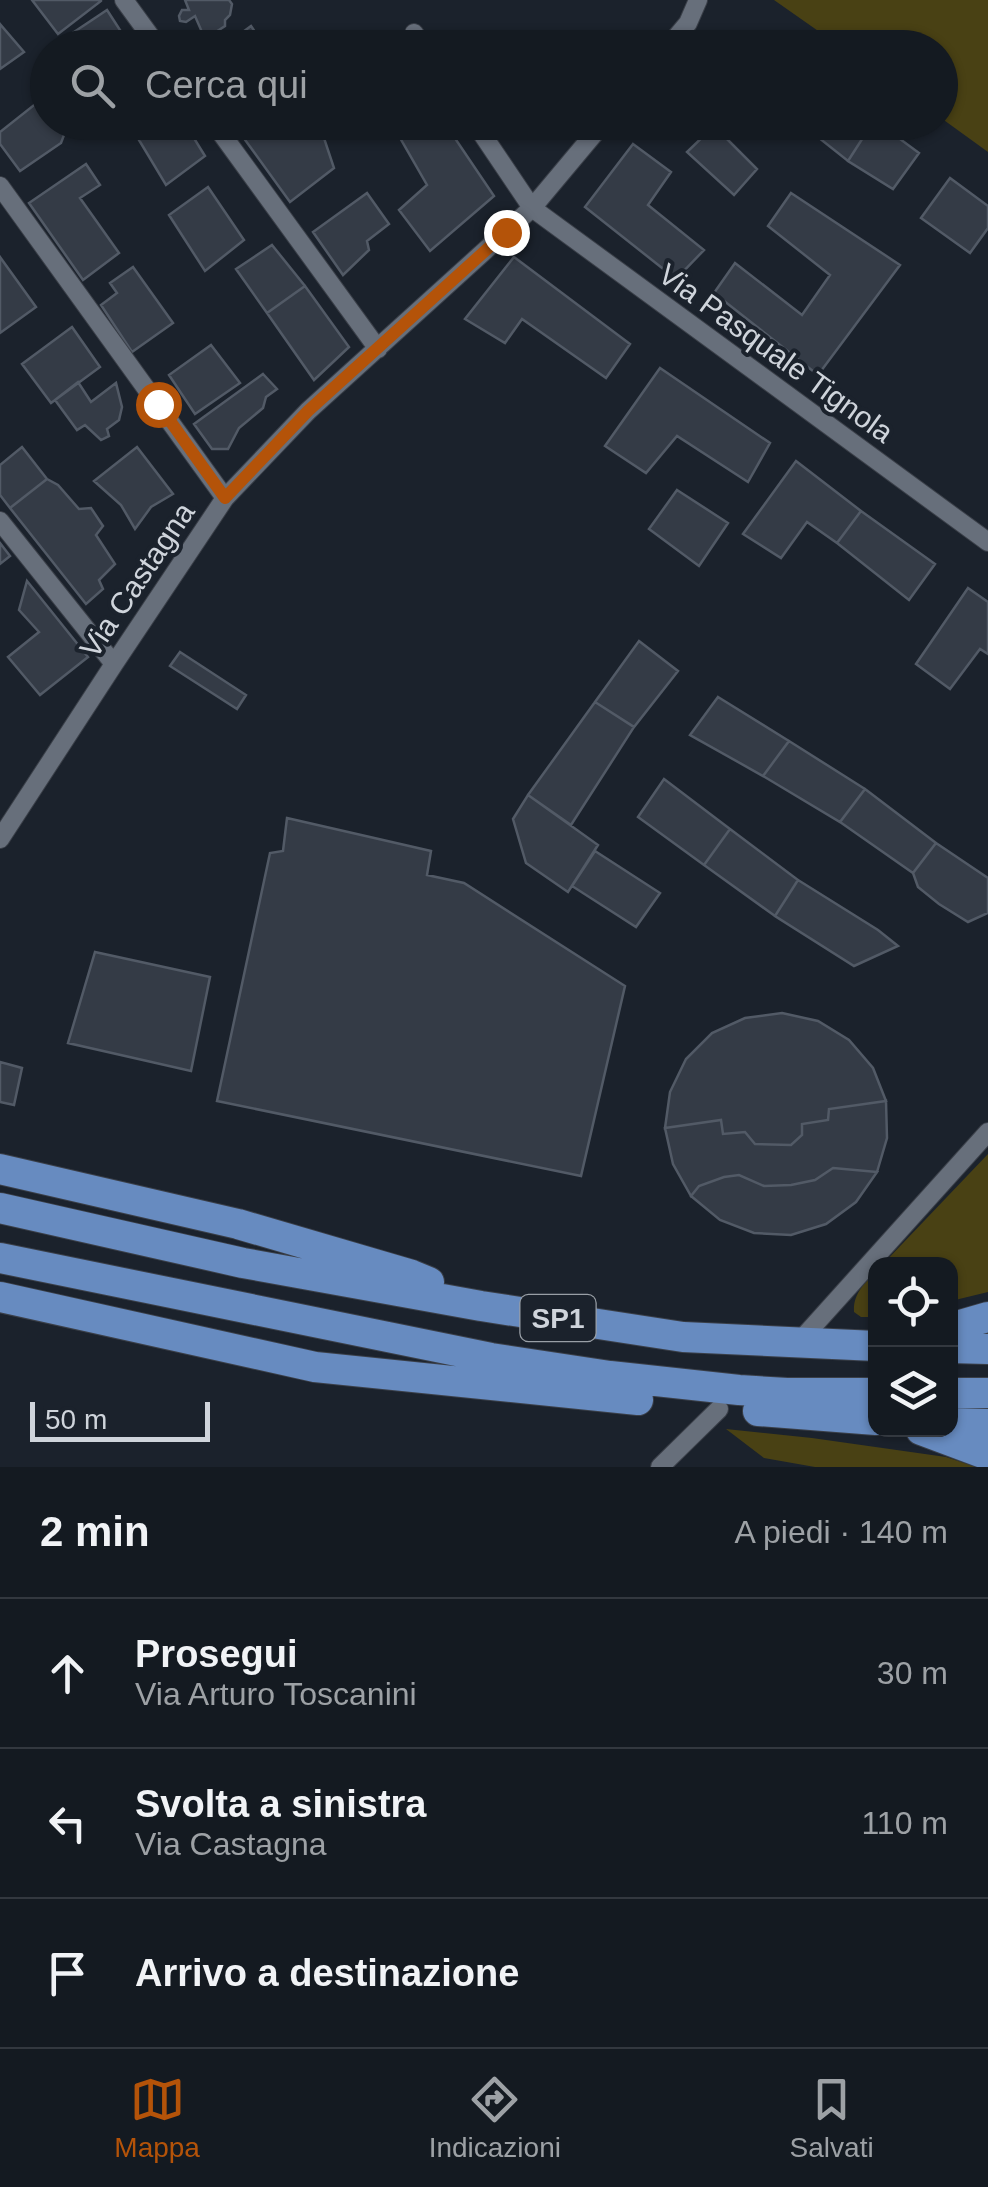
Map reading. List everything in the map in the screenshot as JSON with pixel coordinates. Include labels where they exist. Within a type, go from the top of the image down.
[{"type":"highway","points":[[0,1170],[238,1224],[412,1275],[481,1306]]},
{"type":"highway","name":"SP1","points":[[0,1208],[243,1263],[481,1306],[683,1337],[868,1345]]},
{"type":"highway","name":"SP1","points":[[0,1258],[491,1358],[739,1390],[868,1393]]},
{"type":"highway","points":[[0,1298],[316,1367],[868,1419]]},
{"type":"highway","points":[[958,1326],[988,1318]]},
{"type":"highway","points":[[958,1348],[988,1349]]},
{"type":"highway","points":[[958,1393],[988,1392]]},
{"type":"highway","points":[[824,1393],[868,1409]]},
{"type":"highway","points":[[958,1423],[988,1424]]},
{"type":"highway","points":[[940,1437],[988,1455]]},
{"type":"street","points":[[124,0],[146,30]]},
{"type":"street","points":[[682,30],[698,0]]},
{"type":"street","points":[[226,140],[378,349]]},
{"type":"street","name":"Via Pasquale Tignola","points":[[486,140],[532,208],[988,542]]},
{"type":"street","name":"Via Castagna","points":[[0,839],[225,498],[308,411],[532,208],[589,140]]},
{"type":"street","points":[[0,186],[225,498]]},
{"type":"street","points":[[0,522],[114,664]]},
{"type":"street","points":[[798,1343],[988,1132]]},
{"type":"street","points":[[660,1467],[720,1408]]},
{"type":"shaded area","points":[[774,0],[988,0],[988,152],[958,130],[958,30],[817,30]]},
{"type":"shaded area","points":[[988,1154],[988,1292],[958,1299],[958,1257],[890,1257]]},
{"type":"shaded area","points":[[868,1280],[868,1317],[854,1312],[860,1290]]},
{"type":"shaded area","points":[[726,1429],[946,1457],[976,1467],[815,1467],[764,1458]]},
{"type":"building","points":[[32,0],[101,0],[63,30],[55,30]]},
{"type":"building","points":[[185,0],[229,0],[232,4],[225,26],[219,30],[201,30],[195,16],[180,21],[182,10],[189,10]]},
{"type":"building","points":[[107,10],[120,30],[77,30]]},
{"type":"building","points":[[0,24],[24,52],[0,69]]},
{"type":"building","points":[[30,108],[30,140],[62,140],[20,171],[0,144],[0,132]]},
{"type":"building","points":[[139,140],[195,140],[205,156],[166,185]]},
{"type":"building","points":[[245,140],[325,140],[334,168],[290,202]]},
{"type":"building","points":[[401,140],[456,140],[494,196],[430,251],[399,210],[427,185]]},
{"type":"building","points":[[699,140],[728,140],[757,169],[734,195],[687,152]]},
{"type":"building","points":[[822,140],[861,140],[848,161]]},
{"type":"building","points":[[861,140],[901,140],[919,153],[893,189],[848,161]]},
{"type":"building","points":[[633,144],[671,172],[648,205],[704,250],[676,279],[585,207]]},
{"type":"building","points":[[86,164],[100,185],[80,198],[119,253],[83,280],[29,203]]},
{"type":"building","points":[[950,178],[988,206],[988,228],[970,253],[921,218]]},
{"type":"building","points":[[208,187],[244,240],[205,271],[169,215]]},
{"type":"building","points":[[367,193],[389,224],[367,241],[369,250],[343,275],[313,232]]},
{"type":"building","points":[[791,193],[900,265],[818,375],[714,293],[735,263],[802,315],[830,275],[768,226]]},
{"type":"building","points":[[272,245],[305,286],[267,313],[236,269]]},
{"type":"building","points":[[0,257],[36,307],[0,333]]},
{"type":"building","points":[[514,257],[630,344],[606,378],[522,319],[505,343],[465,319]]},
{"type":"building","points":[[133,267],[173,323],[132,352],[101,305],[117,293],[110,283]]},
{"type":"building","points":[[305,286],[349,347],[314,380],[267,313]]},
{"type":"building","points":[[72,327],[100,367],[51,403],[22,364]]},
{"type":"building","points":[[211,345],[240,383],[195,414],[169,375]]},
{"type":"building","points":[[660,368],[770,443],[748,482],[677,436],[646,473],[605,446]]},
{"type":"building","points":[[263,374],[277,389],[266,397],[263,408],[239,428],[228,449],[212,449],[194,424]]},
{"type":"building","points":[[78,382],[91,402],[116,383],[122,407],[119,420],[107,429],[109,436],[101,440],[85,425],[77,430],[55,400]]},
{"type":"building","points":[[22,447],[47,479],[10,508],[0,495],[0,465]]},
{"type":"building","points":[[137,447],[173,494],[151,507],[135,529],[121,505],[94,481]]},
{"type":"building","points":[[796,461],[861,511],[837,543],[807,522],[781,558],[743,534]]},
{"type":"building","points":[[47,479],[58,485],[79,509],[91,508],[103,526],[96,535],[115,564],[99,580],[103,589],[86,604],[10,508]]},
{"type":"building","points":[[677,490],[728,523],[699,566],[649,529]]},
{"type":"building","points":[[861,511],[935,564],[909,600],[837,543]]},
{"type":"building","points":[[0,543],[10,556],[0,564]]},
{"type":"building","points":[[27,581],[88,657],[40,695],[8,657],[39,632],[19,610]]},
{"type":"building","points":[[968,588],[988,602],[988,654],[980,649],[950,689],[916,664]]},
{"type":"building","points":[[639,641],[678,671],[634,727],[595,702]]},
{"type":"building","points":[[180,652],[246,695],[237,709],[170,666]]},
{"type":"building","points":[[718,697],[789,741],[763,776],[690,735]]},
{"type":"building","points":[[595,702],[634,727],[571,825],[528,795]]},
{"type":"building","points":[[789,741],[865,789],[840,822],[763,776]]},
{"type":"building","points":[[664,779],[730,829],[704,865],[638,817]]},
{"type":"building","points":[[865,789],[936,843],[913,873],[840,822]]},
{"type":"building","points":[[528,795],[598,845],[568,892],[526,863],[513,819]]},
{"type":"building","points":[[287,818],[431,851],[427,875],[464,883],[625,986],[581,1176],[217,1101],[270,853],[283,851]]},
{"type":"building","points":[[730,829],[798,880],[775,916],[704,865]]},
{"type":"building","points":[[936,843],[988,878],[988,913],[968,922],[918,887],[913,873]]},
{"type":"building","points":[[595,851],[660,893],[636,927],[572,886]]},
{"type":"building","points":[[798,880],[898,946],[854,966],[775,916]]},
{"type":"building","points":[[95,952],[210,977],[191,1071],[68,1043]]},
{"type":"building","points":[[782,1013],[818,1021],[849,1040],[873,1068],[886,1101],[829,1109],[828,1120],[802,1124],[802,1135],[791,1145],[755,1144],[745,1132],[723,1134],[721,1120],[665,1128],[670,1092],[686,1059],[712,1033],[745,1018]]},
{"type":"building","points":[[0,1062],[22,1068],[14,1105],[0,1102]]},
{"type":"building","points":[[886,1101],[887,1138],[877,1172],[833,1168],[815,1180],[791,1185],[764,1186],[739,1175],[699,1186],[691,1196],[673,1164],[665,1128],[721,1120],[723,1134],[745,1132],[755,1144],[791,1145],[802,1135],[802,1124],[828,1120],[829,1109]]},
{"type":"building","points":[[833,1168],[877,1172],[856,1202],[826,1224],[791,1235],[754,1233],[720,1220],[691,1196],[699,1186],[724,1177],[739,1175],[764,1186],[791,1185],[815,1180]]},
{"type":"route","points":[[158,404],[225,498],[308,411],[506,232]]}]
